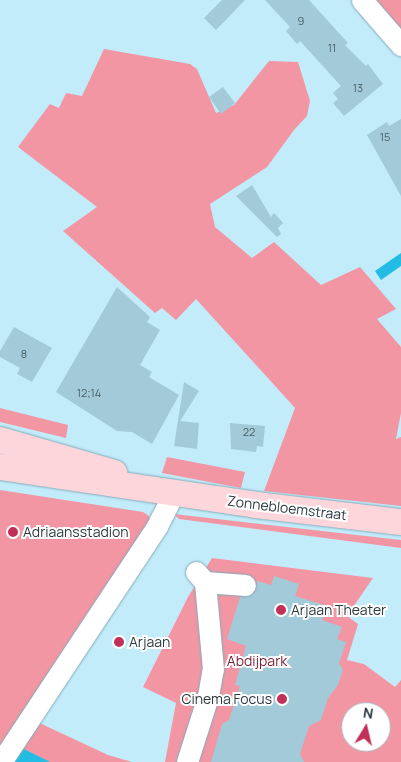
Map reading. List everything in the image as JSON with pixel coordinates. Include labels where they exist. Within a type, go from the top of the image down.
[{"type":"main road","name":"Zonnebloemstraat","points":[[0,440],[57,466],[174,492],[401,522]]},
{"type":"main road","name":"Zonnebloemstraat","points":[[0,467],[57,466]]},
{"type":"street","points":[[362,0],[401,45]]},
{"type":"street","points":[[1,762],[157,526],[174,492]]},
{"type":"street","points":[[187,762],[208,696],[213,669],[200,576],[244,585]]},
{"type":"green space","points":[[372,0],[401,0],[401,36]]},
{"type":"green space","points":[[104,49],[190,64],[197,69],[216,113],[234,105],[269,61],[298,62],[310,101],[307,116],[294,130],[267,167],[210,204],[215,227],[252,258],[274,242],[321,285],[360,267],[396,309],[377,319],[401,347],[401,413],[396,439],[401,437],[401,506],[264,491],[295,408],[196,299],[176,320],[162,308],[155,313],[63,231],[97,207],[18,147],[50,104],[59,108],[66,93],[82,96]]},
{"type":"green space","points":[[0,408],[68,425],[66,438],[0,422]]},
{"type":"green space","points":[[167,457],[245,472],[241,488],[162,473]]},
{"type":"green space","points":[[0,490],[143,512],[149,516],[150,523],[31,719],[108,755],[132,762],[0,762]]},
{"type":"green space","points":[[174,514],[401,540],[401,548],[179,519]]},
{"type":"green space","name":"Abdijpark","points":[[212,558],[373,578],[347,616],[358,624],[347,660],[364,664],[395,687],[401,680],[401,762],[165,762],[176,703],[143,687],[188,597]]},
{"type":"water","points":[[401,253],[401,266],[381,280],[375,271]]},
{"type":"water","points":[[18,746],[50,762],[8,762]]},
{"type":"building","points":[[222,0],[245,0],[216,30],[204,18]]},
{"type":"building","points":[[265,0],[309,0],[348,43],[345,45],[366,66],[368,64],[383,84],[344,116],[333,103],[338,99],[333,93],[341,86],[300,41],[297,44],[286,31],[290,27]]},
{"type":"building","points":[[223,87],[235,103],[221,114],[209,97]]},
{"type":"building","points":[[401,119],[401,196],[367,135],[387,122],[389,126]]},
{"type":"building","points":[[252,185],[271,217],[274,213],[283,223],[278,228],[281,234],[277,237],[236,196]]},
{"type":"building","points":[[117,287],[150,317],[147,322],[160,330],[140,365],[152,372],[149,377],[179,395],[152,444],[132,432],[117,431],[56,392]]},
{"type":"building","points":[[14,327],[52,348],[32,382],[17,374],[20,368],[0,357],[0,351]]},
{"type":"building","points":[[184,382],[199,391],[180,421],[199,423],[197,449],[174,446]]},
{"type":"building","points":[[230,423],[265,426],[263,447],[257,446],[256,452],[231,449]]},
{"type":"building","points":[[274,576],[299,584],[295,596],[327,606],[322,620],[342,627],[337,639],[346,642],[339,663],[343,670],[338,685],[328,698],[321,720],[309,726],[300,754],[304,762],[211,762],[222,724],[229,720],[240,686],[235,685],[246,646],[227,639],[240,597],[255,592],[257,581],[271,585]]},
{"type":"place","name":"Adriaansstadion","points":[[13,532]]},
{"type":"place","name":"Arjaan Theater","points":[[281,610]]},
{"type":"place","name":"Arjaan","points":[[119,642]]},
{"type":"place","name":"Cinema Focus","points":[[282,699]]}]
